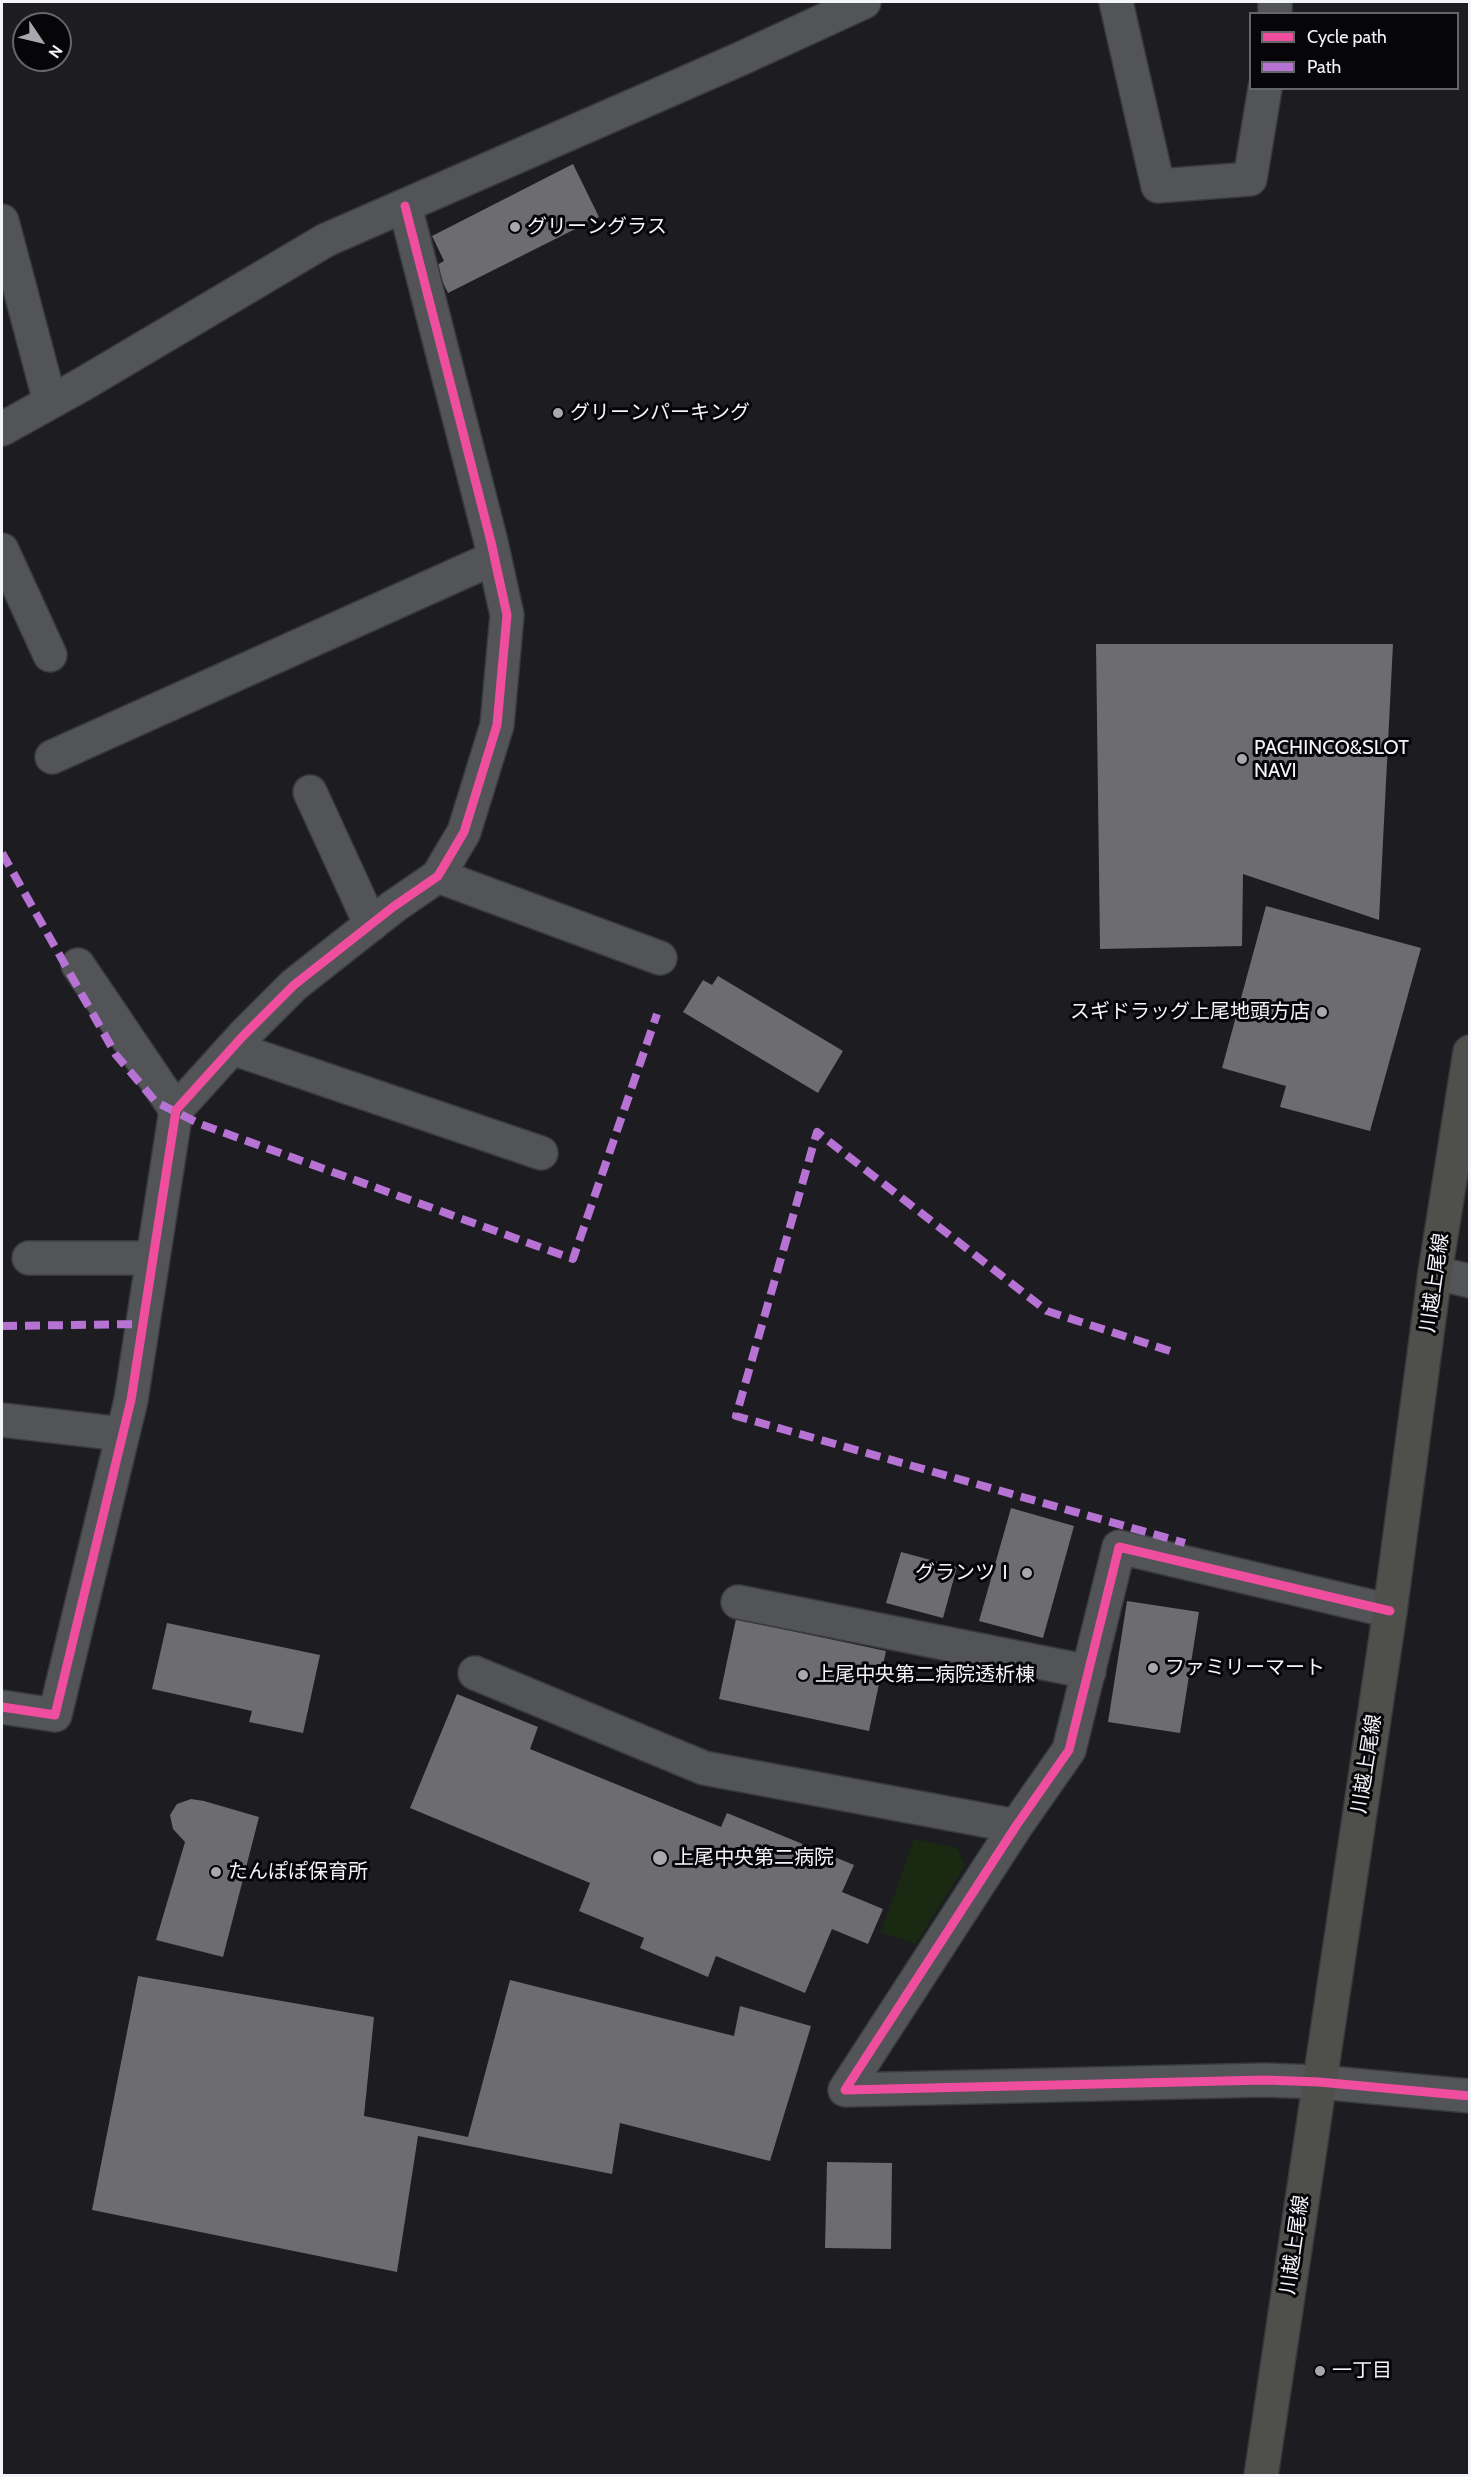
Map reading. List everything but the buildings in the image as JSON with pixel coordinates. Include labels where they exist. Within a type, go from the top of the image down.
[{"type":"main road","name":"川越上尾線","points":[[1261,2475],[1390,1611],[1435,1273],[1470,1052]]},
{"type":"street","points":[[2,429],[326,240],[740,59],[864,2]]},
{"type":"street","points":[[1116,2],[1158,186],[1250,179],[1265,90]]},
{"type":"street","points":[[2,1707],[55,1715],[130,1400],[176,1110],[232,1048],[294,985],[393,907],[438,876],[464,832],[497,725],[507,615],[405,206]]},
{"type":"street","points":[[2,221],[50,402]]},
{"type":"street","points":[[2,550],[50,655]]},
{"type":"street","points":[[52,757],[494,558]]},
{"type":"street","points":[[310,792],[371,925]]},
{"type":"street","points":[[438,876],[660,958]]},
{"type":"street","points":[[78,965],[176,1110]]},
{"type":"street","points":[[232,1048],[541,1153]]},
{"type":"street","points":[[29,1258],[153,1258]]},
{"type":"street","points":[[1435,1273],[1470,1281]]},
{"type":"street","points":[[2,1420],[122,1434]]},
{"type":"street","points":[[1390,1611],[1119,1547],[1069,1750],[1016,1826],[845,2090],[1253,2081],[1319,2082],[1470,2096]]},
{"type":"street","points":[[738,1602],[1089,1672]]},
{"type":"street","points":[[475,1673],[705,1768],[1016,1826]]},
{"type":"green space","points":[[914,1839],[957,1848],[965,1865],[916,1944],[881,1932]]},
{"type":"marked path","points":[[2,853],[116,1055],[156,1102],[200,1124],[573,1259],[657,1014]]},
{"type":"marked path","points":[[1170,1351],[1047,1311],[817,1132],[736,1416],[1185,1543]]},
{"type":"marked path","points":[[2,1326],[142,1324]]},
{"type":"cycle path","points":[[2,1707],[55,1715],[131,1400],[176,1110],[243,1036],[294,985],[393,907],[438,876],[464,832],[497,725],[507,615],[491,542],[405,206]]},
{"type":"cycle path","points":[[1390,1611],[1119,1547],[1069,1750],[1016,1826],[845,2090],[1265,2080],[1319,2082],[1470,2096]]},
{"type":"place","name":"グリーングラス","points":[[515,227]]},
{"type":"place","name":"グリーンパーキング","points":[[558,413]]},
{"type":"place","name":"PACHINCO&SLOT NAVI","points":[[1242,759]]},
{"type":"place","name":"スギドラッグ上尾地頭方店","points":[[1322,1012]]},
{"type":"place","name":"グランツⅠ","points":[[1027,1573]]},
{"type":"place","name":"ファミリーマート","points":[[1153,1668]]},
{"type":"place","name":"上尾中央第二病院透析棟","points":[[803,1675]]},
{"type":"place","name":"上尾中央第二病院","points":[[660,1858]]},
{"type":"place","name":"たんぽぽ保育所","points":[[216,1872]]},
{"type":"place","name":"一丁目","points":[[1320,2371]]}]
